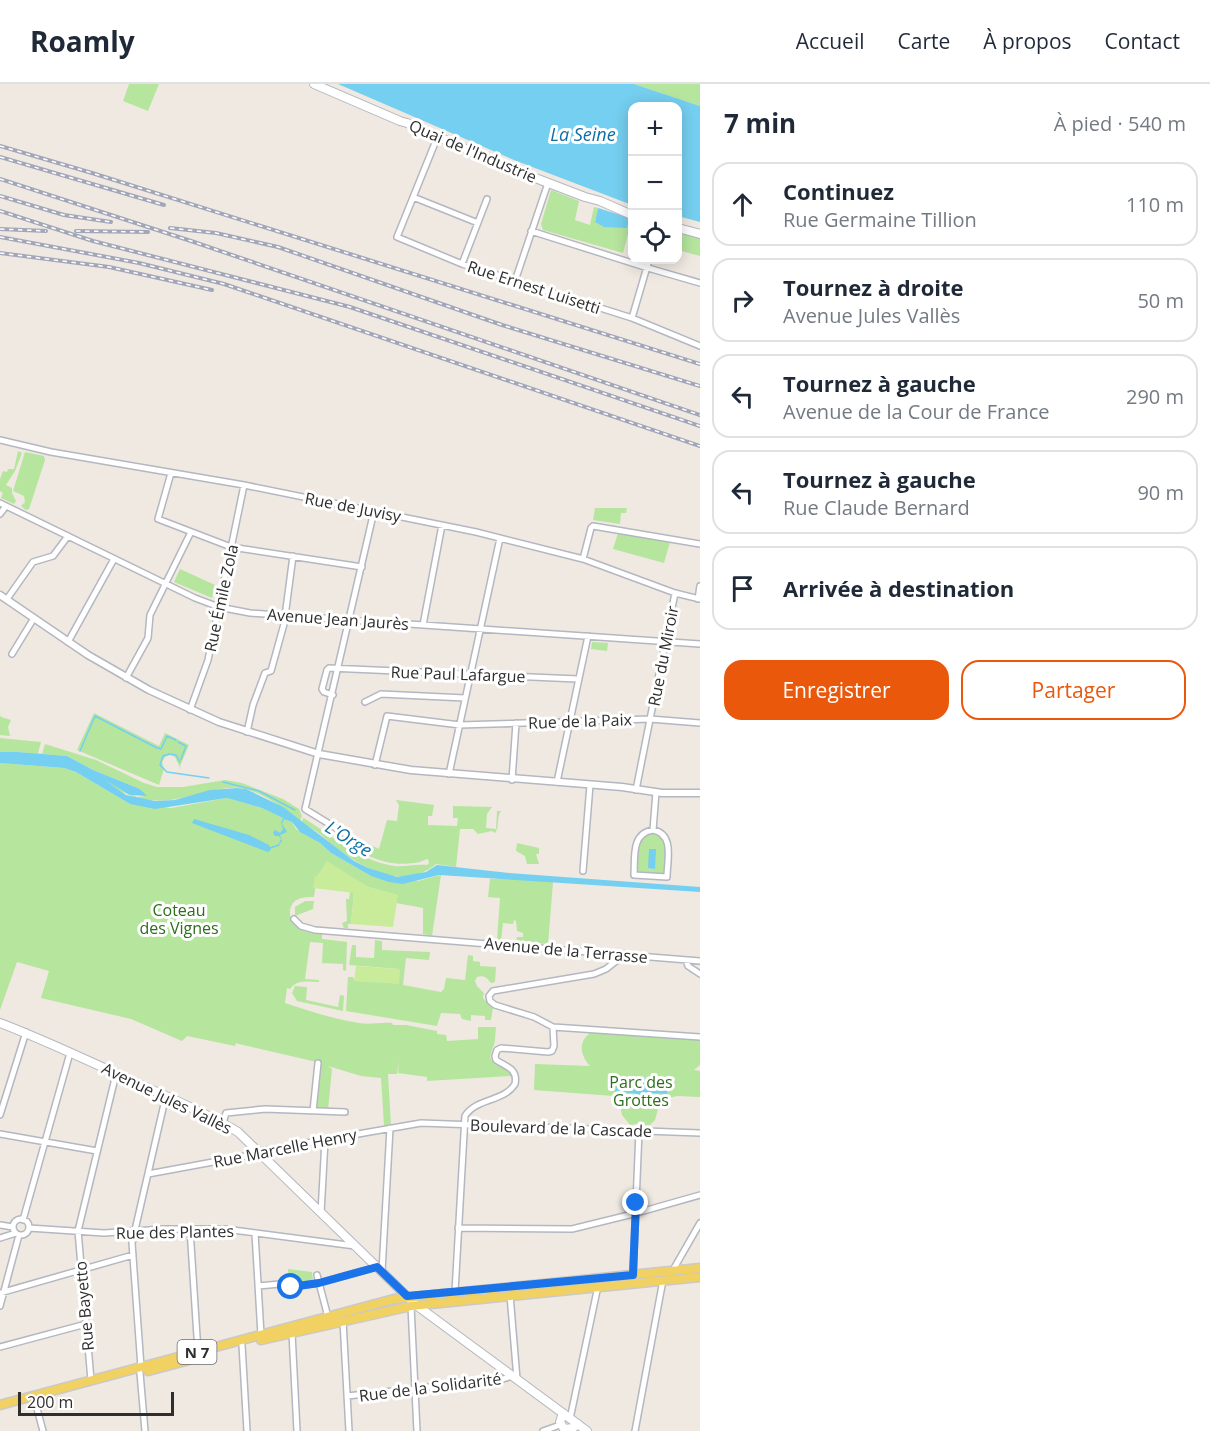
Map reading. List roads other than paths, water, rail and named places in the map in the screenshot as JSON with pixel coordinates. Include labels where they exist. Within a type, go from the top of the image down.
[{"type":"main road","name":"Quai de l'Industrie","points":[[314,84],[504,166],[628,213]]},
{"type":"main road","points":[[682,229],[699,234]]},
{"type":"main road","name":"Avenue Jules Vallès","points":[[0,1023],[26,1032],[223,1123],[243,1136],[412,1301],[587,1431]]},
{"type":"main road","points":[[321,1326],[399,1304],[451,1295],[455,1292],[700,1268]]},
{"type":"main road","name":"N 7","points":[[0,1410],[328,1317],[412,1301],[510,1295],[700,1277]]},
{"type":"main road","name":"N 7","points":[[0,1405],[91,1380],[343,1321],[412,1301]]},
{"type":"main road","points":[[567,1416],[560,1420],[562,1428],[573,1428],[578,1424]]},
{"type":"street","points":[[437,138],[413,197],[477,224]]},
{"type":"street","points":[[515,281],[548,183]]},
{"type":"street","name":"Rue Ernest Luisetti","points":[[413,197],[397,237],[462,264],[632,318],[700,346]]},
{"type":"street","points":[[462,264],[487,199]]},
{"type":"street","points":[[531,231],[700,283]]},
{"type":"street","points":[[632,318],[648,264]]},
{"type":"street","name":"Rue de Juvisy","points":[[0,440],[51,452],[244,485],[500,538],[583,559],[675,593],[699,599]]},
{"type":"street","points":[[171,473],[157,518],[231,547],[362,567]]},
{"type":"street","name":"Rue Émile Zola","points":[[190,710],[208,660],[244,485]]},
{"type":"street","points":[[0,514],[3,505]]},
{"type":"street","name":"Avenue Jean Jaurès","points":[[3,505],[165,584],[219,606],[250,613],[700,644]]},
{"type":"street","points":[[344,833],[305,809],[374,512]]},
{"type":"street","points":[[423,624],[442,525]]},
{"type":"street","points":[[583,559],[593,526],[700,544]]},
{"type":"street","points":[[126,678],[148,638],[150,615],[191,532]]},
{"type":"street","points":[[7,599],[33,562],[53,556],[68,536]]},
{"type":"street","points":[[449,774],[500,538]]},
{"type":"street","points":[[246,732],[265,673],[271,671],[285,615],[293,556]]},
{"type":"street","points":[[68,642],[114,559]]},
{"type":"street","points":[[699,599],[700,586]]},
{"type":"street","name":"Rue du Miroir","points":[[636,790],[675,593]]},
{"type":"street","points":[[0,595],[68,642],[126,678],[190,710],[246,732],[319,754],[375,765],[449,774],[656,792],[700,793]]},
{"type":"street","points":[[12,654],[34,618]]},
{"type":"street","points":[[556,782],[588,636]]},
{"type":"street","points":[[333,695],[322,689],[327,670],[339,669]]},
{"type":"street","name":"Rue Paul Lafargue","points":[[339,669],[578,679]]},
{"type":"street","points":[[365,702],[381,694],[465,698]]},
{"type":"street","name":"Rue de la Paix","points":[[375,765],[387,716],[460,725],[650,719],[700,723]]},
{"type":"street","points":[[512,780],[516,723]]},
{"type":"street","points":[[583,871],[590,785]]},
{"type":"street","points":[[654,830],[656,792]]},
{"type":"street","points":[[654,830],[660,831],[668,843],[667,877],[634,875],[637,842],[645,832],[654,830]]},
{"type":"street","name":"Avenue de la Terrasse","points":[[294,919],[301,926],[315,930],[700,961]]},
{"type":"street","points":[[625,954],[606,969],[594,974],[493,991],[489,996],[490,1001],[553,1027],[700,1036]]},
{"type":"street","points":[[686,960],[688,966],[700,974]]},
{"type":"street","points":[[455,1292],[465,1116],[473,1107],[509,1091],[515,1084],[514,1072],[510,1067],[496,1060],[497,1050],[501,1048],[550,1052],[554,1046],[553,1027]]},
{"type":"street","points":[[0,1115],[26,1032]]},
{"type":"street","points":[[23,1220],[70,1053]]},
{"type":"street","points":[[313,1111],[318,1063]]},
{"type":"street","name":"Rue Bayetto","points":[[91,1380],[78,1231],[116,1074]]},
{"type":"street","points":[[145,1431],[132,1243],[164,1104],[168,1098]]},
{"type":"street","points":[[223,1123],[226,1113],[265,1108],[345,1112]]},
{"type":"street","name":"Boulevard de la Cascade","points":[[421,1123],[700,1133]]},
{"type":"street","name":"Rue Marcelle Henry","points":[[148,1174],[421,1123]]},
{"type":"street","points":[[258,1286],[280,1284],[291,1287],[380,1269],[390,1128]]},
{"type":"street","points":[[633,1275],[639,1131]]},
{"type":"street","points":[[0,1134],[97,1152]]},
{"type":"street","points":[[321,1213],[325,1140]]},
{"type":"street","points":[[458,1228],[572,1229],[700,1195]]},
{"type":"street","points":[[0,1225],[16,1232],[26,1234],[29,1228],[28,1223],[23,1220],[17,1221],[16,1232],[0,1306]]},
{"type":"street","points":[[673,1270],[700,1223]]},
{"type":"street","name":"Rue des Plantes","points":[[29,1228],[104,1233],[225,1229],[356,1246]]},
{"type":"street","points":[[190,1229],[198,1352]]},
{"type":"street","points":[[0,1238],[16,1232]]},
{"type":"street","points":[[255,1233],[261,1335]]},
{"type":"street","points":[[2,1292],[133,1255]]},
{"type":"street","points":[[317,1275],[328,1317]]},
{"type":"street","points":[[635,1431],[663,1280]]},
{"type":"street","points":[[567,1416],[598,1286]]},
{"type":"street","points":[[510,1295],[515,1378]]},
{"type":"street","points":[[412,1301],[417,1431]]},
{"type":"street","points":[[343,1321],[349,1431]]},
{"type":"street","points":[[0,1347],[86,1324]]},
{"type":"street","points":[[292,1333],[297,1431]]},
{"type":"street","points":[[242,1345],[247,1431]]},
{"type":"street","name":"Rue de la Solidarité","points":[[347,1396],[515,1378]]},
{"type":"street","points":[[35,1401],[43,1431]]},
{"type":"street","points":[[543,1431],[562,1428]]},
{"type":"water","name":"La Seine","points":[[338,84],[634,84],[700,106],[700,222],[682,217],[682,102],[628,102],[628,203],[514,160]]},
{"type":"water","points":[[598,208],[628,217],[627,228],[604,227],[595,222]]},
{"type":"water","points":[[0,752],[67,756],[93,770],[140,789],[147,796],[130,795],[105,780],[126,795],[155,801],[175,800],[210,790],[246,789],[283,807],[354,861],[397,877],[426,872],[437,865],[509,873],[700,887],[700,892],[439,875],[403,884],[389,882],[371,876],[331,853],[320,843],[300,832],[292,822],[284,819],[282,824],[287,832],[280,835],[282,841],[278,846],[281,839],[273,833],[275,830],[280,833],[283,829],[281,823],[283,818],[262,808],[227,798],[155,809],[130,804],[76,772],[64,768],[0,763]]},
{"type":"water","points":[[194,819],[249,835],[269,845],[271,850],[268,852],[192,823]]},
{"type":"water","points":[[649,849],[656,849],[655,869],[648,868]]},
{"type":"water","points":[[641,1077],[667,1089],[667,1094],[653,1093],[644,1098],[634,1093],[615,1092],[616,1087]]},
{"type":"waterway","points":[[80,751],[95,716],[157,748]]},
{"type":"waterway","points":[[158,748],[161,749],[167,736],[176,740]]},
{"type":"waterway","points":[[178,742],[186,746],[181,759]]},
{"type":"waterway","points":[[180,762],[176,755],[169,754],[163,756],[160,765],[167,772],[209,778]]},
{"type":"waterway","points":[[223,782],[259,791],[295,810]]},
{"type":"waterway","points":[[270,848],[279,845]]},
{"type":"railway","points":[[0,146],[700,364]]},
{"type":"railway","points":[[0,157],[164,205]]},
{"type":"railway","points":[[0,179],[191,241],[700,415]]},
{"type":"railway","points":[[0,196],[64,215],[111,222]]},
{"type":"railway","points":[[0,211],[93,241],[350,307],[700,426]]},
{"type":"railway","points":[[170,228],[216,233],[278,247],[502,325],[700,386]]},
{"type":"railway","points":[[0,229],[46,231]]},
{"type":"railway","points":[[76,231],[148,232]]},
{"type":"railway","points":[[0,237],[139,263],[224,284],[700,446]]},
{"type":"railway","points":[[0,253],[109,267],[212,290]]},
{"type":"water label","name":"L'Orge","points":[[349,838]]},
{"type":"park label","name":"Coteau des Vignes","points":[[179,919]]},
{"type":"park label","name":"Parc des Grottes","points":[[641,1091]]}]
